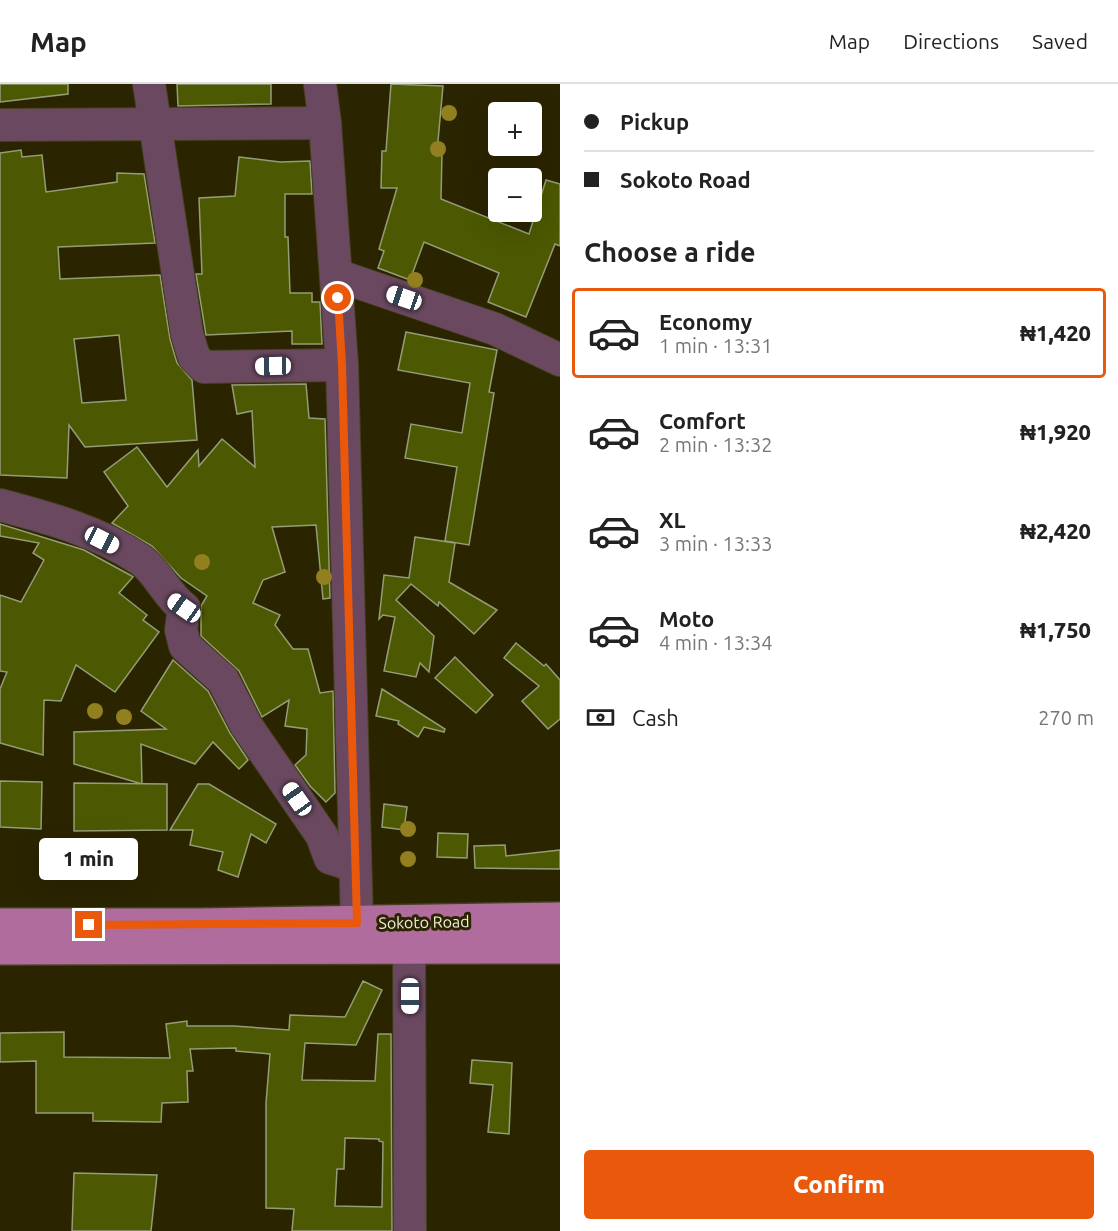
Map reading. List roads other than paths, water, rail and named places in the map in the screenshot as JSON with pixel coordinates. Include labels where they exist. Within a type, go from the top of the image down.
[{"type":"main road","name":"Sokoto Road","points":[[0,924],[357,923],[410,935],[560,919]]},
{"type":"main road","points":[[0,948],[410,935],[560,947]]},
{"type":"street","points":[[149,84],[187,334],[194,357],[204,367],[342,365]]},
{"type":"street","points":[[320,84],[325,123],[342,365],[357,923]]},
{"type":"street","points":[[0,125],[325,123]]},
{"type":"street","points":[[336,275],[495,329],[560,360]]},
{"type":"street","points":[[0,505],[72,524],[142,561],[162,582],[172,599],[184,608],[180,630],[185,646],[223,681],[246,725],[322,836],[330,858],[356,866]]},
{"type":"street","points":[[410,935],[410,1231]]}]
